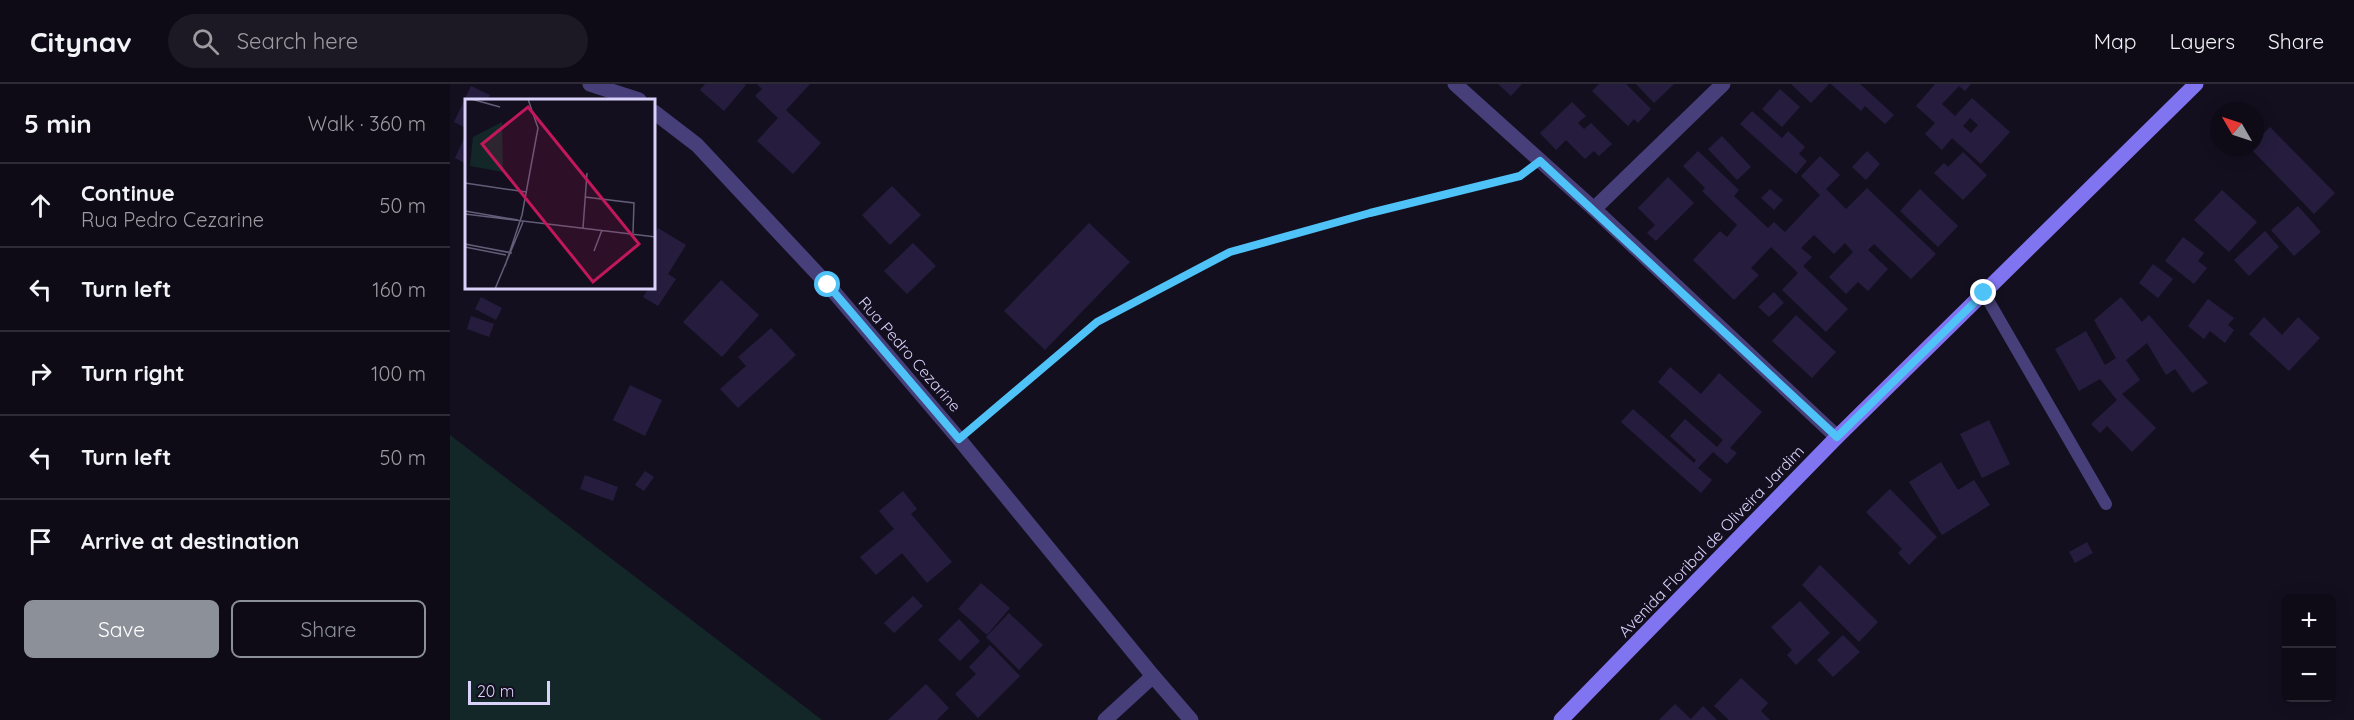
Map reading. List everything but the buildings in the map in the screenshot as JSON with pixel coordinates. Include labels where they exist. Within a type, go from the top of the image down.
[{"type":"street","points":[[590,84],[636,99]]},
{"type":"street","points":[[1455,84],[1594,209],[1837,437]]},
{"type":"street","points":[[1594,209],[1723,84]]},
{"type":"street","name":"Avenida Floribal de Oliveira Jardim","points":[[1561,720],[1837,437],[2196,84]]},
{"type":"street","name":"Rua Pedro Cezarine","points":[[656,114],[697,145],[828,285],[959,439],[1191,720]]},
{"type":"street","points":[[1105,720],[1153,676]]},
{"type":"lane","points":[[1984,293],[2106,504]]},
{"type":"path","points":[[959,439],[1097,322],[1230,252],[1370,213],[1520,176],[1540,161]]},
{"type":"green space","points":[[450,435],[822,720],[450,720]]},
{"type":"route","points":[[828,285],[959,439],[1097,322],[1230,252],[1370,213],[1520,176],[1540,161],[1837,437],[1984,293]]}]
